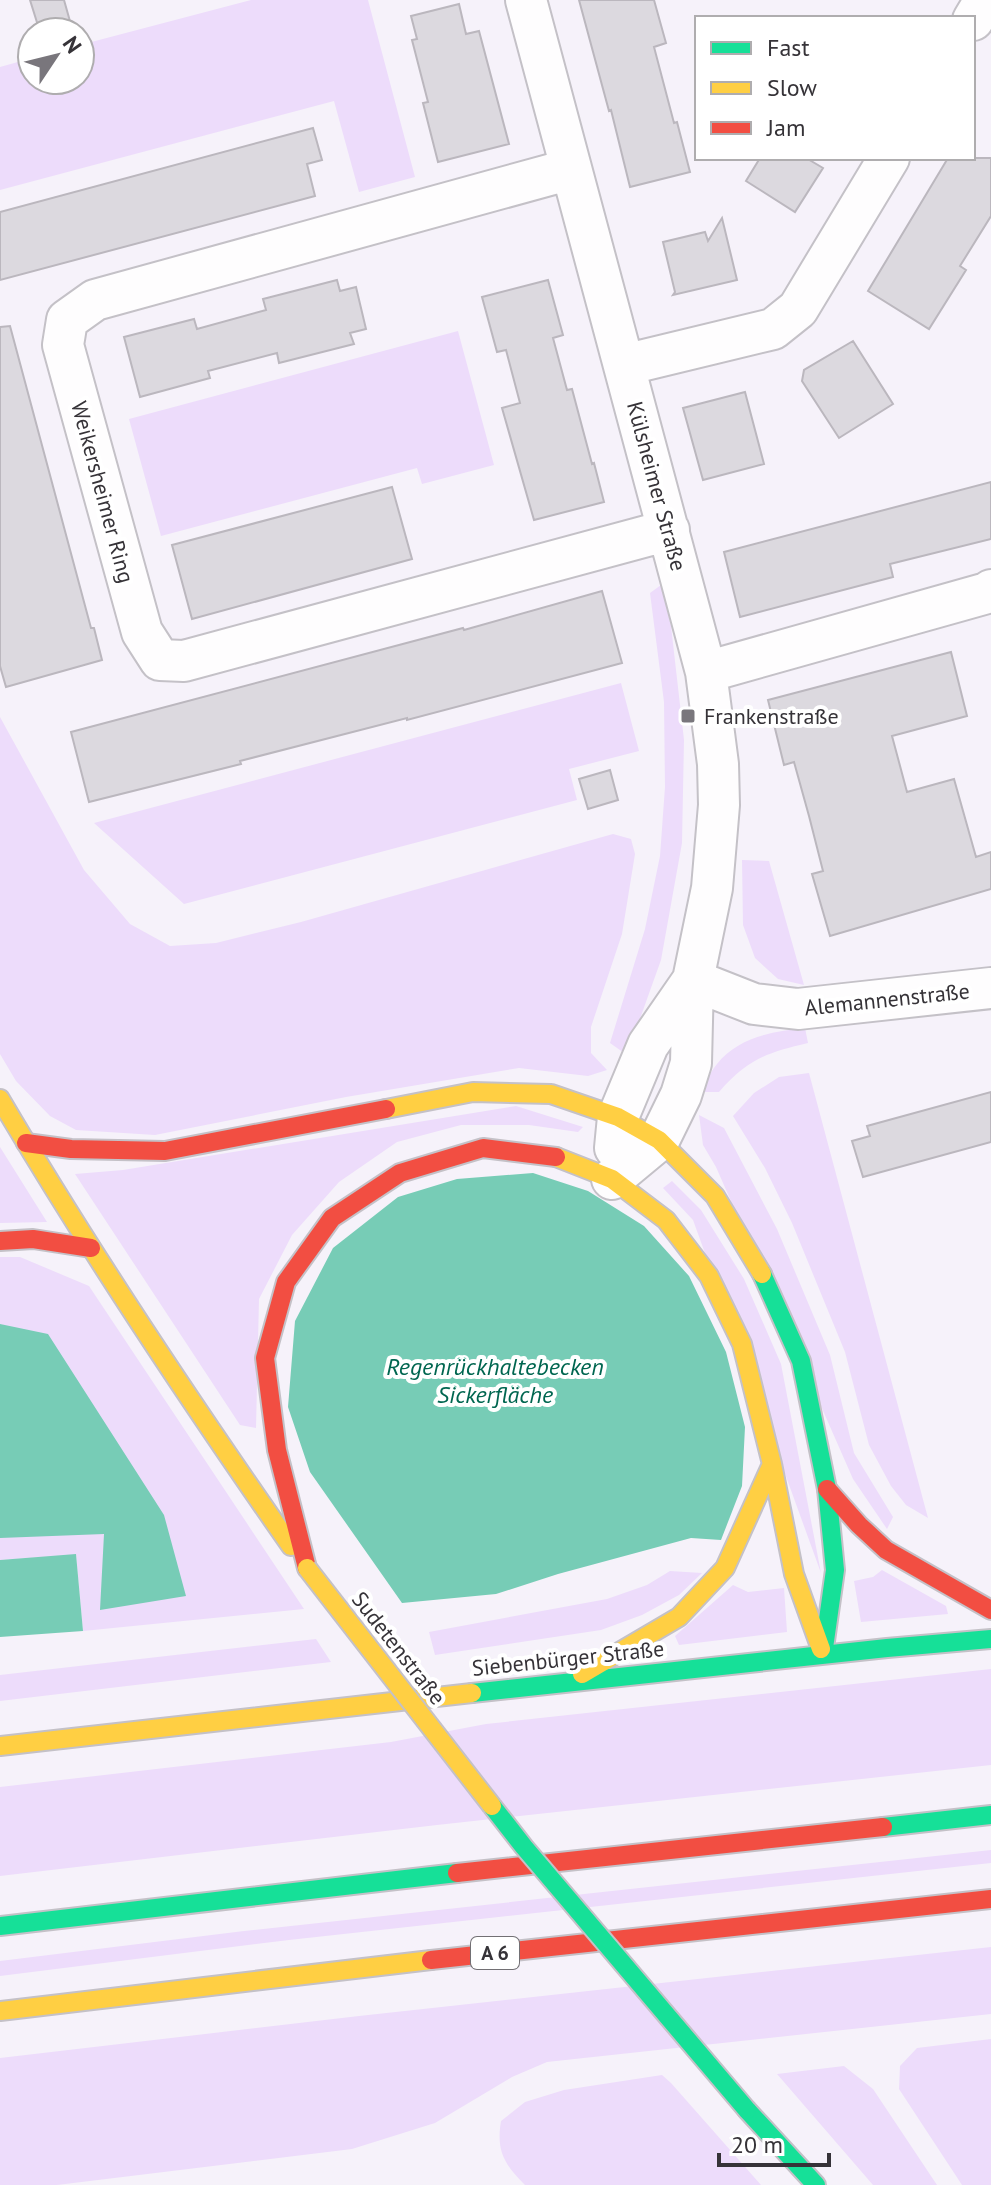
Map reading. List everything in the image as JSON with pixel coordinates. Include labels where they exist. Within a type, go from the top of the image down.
[{"type":"main road","points":[[26,1143],[71,1149],[165,1151],[473,1092],[551,1094],[618,1117],[659,1140],[715,1196],[758,1264],[801,1361],[827,1489],[835,1570],[823,1655]]},
{"type":"main road","name":"Sudetenstraße","points":[[0,1099],[91,1248],[201,1417],[307,1568],[524,1847],[747,2110],[816,2185]]},
{"type":"main road","points":[[307,1568],[277,1450],[265,1358],[286,1282],[332,1218],[400,1173],[483,1148],[552,1155],[612,1179],[666,1220],[709,1276],[742,1344],[772,1464],[794,1574],[823,1655]]},
{"type":"main road","points":[[0,1241],[33,1239],[91,1248]]},
{"type":"main road","points":[[569,1682],[679,1617],[725,1568],[772,1464]]},
{"type":"main road","points":[[827,1489],[886,1550],[991,1610]]},
{"type":"main road","name":"Siebenbürger Straße","points":[[3,1746],[569,1682],[991,1639]]},
{"type":"main road","points":[[0,1926],[512,1866],[991,1815]]},
{"type":"main road","name":"A 6","points":[[0,2011],[500,1952],[991,1899]]},
{"type":"street","name":"Külsheimer Straße","points":[[526,0],[706,672],[718,764],[719,805],[712,888],[693,980],[691,1063],[681,1095],[659,1140],[612,1179]]},
{"type":"street","points":[[624,365],[773,329],[798,309],[888,160]]},
{"type":"street","name":"Weikersheimer Ring","points":[[571,169],[95,300],[67,320],[63,345],[142,632],[160,660],[184,661],[669,530]]},
{"type":"street","points":[[706,672],[991,590]]},
{"type":"street","name":"Külsheimer Straße","points":[[612,1179],[618,1117],[648,1045],[693,980]]},
{"type":"street","name":"Alemannenstraße","points":[[693,980],[754,1004],[798,1009],[991,988]]},
{"type":"shaded area","points":[[251,0],[368,0],[415,177],[359,192],[334,101],[0,190],[0,67],[16,62],[16,96],[96,96],[96,41]]},
{"type":"shaded area","points":[[458,331],[494,465],[422,484],[417,468],[161,536],[129,419]]},
{"type":"shaded area","points":[[661,585],[671,626],[684,740],[682,843],[661,960],[627,1055],[610,1043],[645,929],[660,856],[665,787],[664,702],[650,593]]},
{"type":"shaded area","points":[[621,683],[639,751],[569,769],[577,800],[184,904],[94,823]]},
{"type":"shaded area","points":[[0,717],[84,870],[130,924],[170,946],[216,943],[301,922],[613,834],[631,839],[635,854],[622,934],[591,1027],[591,1053],[607,1070],[588,1076],[519,1068],[346,1097],[155,1135],[76,1130],[50,1116],[16,1081],[0,1054]]},
{"type":"shaded area","points":[[742,860],[769,861],[804,985],[778,979],[755,958],[743,925]]},
{"type":"shaded area","points":[[805,1028],[808,1043],[759,1059],[739,1072],[719,1092],[700,1092],[715,1067],[735,1047],[757,1037]]},
{"type":"shaded area","points":[[809,1073],[928,1518],[906,1505],[891,1486],[869,1445],[845,1352],[792,1223],[765,1168],[733,1116],[754,1093],[779,1077]]},
{"type":"shaded area","points":[[516,1106],[583,1127],[578,1132],[529,1125],[461,1125],[397,1142],[339,1182],[292,1235],[259,1299],[256,1428],[240,1425],[75,1174],[123,1170]]},
{"type":"shaded area","points":[[699,1115],[724,1128],[777,1229],[830,1355],[854,1453],[893,1517],[887,1529],[853,1479],[716,1167],[703,1145]]},
{"type":"shaded area","points":[[0,1147],[47,1222],[0,1223]]},
{"type":"shaded area","points":[[672,1181],[701,1210],[744,1279],[781,1364],[821,1573],[693,1220],[663,1188]]},
{"type":"shaded area","points":[[0,1257],[20,1257],[89,1286],[304,1609],[83,1631],[76,1555],[0,1560]]},
{"type":"shaded area","points":[[882,1570],[946,1606],[948,1614],[861,1622],[854,1581],[873,1577]]},
{"type":"shaded area","points":[[670,1571],[702,1573],[679,1595],[642,1615],[601,1630],[435,1655],[429,1632],[607,1599],[647,1585]]},
{"type":"shaded area","points":[[733,1585],[748,1592],[784,1588],[787,1632],[679,1645],[675,1636]]},
{"type":"shaded area","points":[[316,1639],[331,1662],[0,1701],[0,1675]]},
{"type":"shaded area","points":[[991,1669],[991,1765],[0,1876],[0,1787],[391,1742],[486,1724]]},
{"type":"shaded area","points":[[991,1850],[991,1863],[289,1940],[0,1976],[0,1961],[244,1931]]},
{"type":"shaded area","points":[[991,1947],[991,2014],[547,2062],[512,2077],[435,2123],[352,2149],[57,2185],[0,2185],[0,2058]]},
{"type":"shaded area","points":[[991,2039],[991,2185],[962,2185],[899,2089],[900,2066],[917,2048]]},
{"type":"shaded area","points":[[844,2066],[873,2089],[937,2185],[873,2185],[777,2074]]},
{"type":"shaded area","points":[[662,2075],[761,2185],[525,2185],[503,2156],[501,2121],[525,2102],[564,2090]]},
{"type":"water","name":"Regenrückhaltebecken Sickerfläche","points":[[533,1173],[588,1191],[644,1226],[689,1276],[726,1352],[745,1427],[742,1486],[721,1540],[691,1538],[496,1594],[402,1603],[310,1472],[288,1407],[295,1321],[333,1248],[398,1197],[457,1179]]},
{"type":"water","points":[[0,1324],[48,1334],[164,1515],[186,1596],[100,1610],[104,1534],[0,1538]]},
{"type":"water","points":[[76,1554],[83,1631],[0,1637],[0,1560]]},
{"type":"building","points":[[30,0],[64,0],[68,16],[35,16]]},
{"type":"building","points":[[579,0],[654,0],[666,43],[654,47],[690,172],[630,187]]},
{"type":"building","points":[[459,4],[466,34],[479,31],[509,144],[438,162],[423,103],[428,102],[412,40],[417,39],[411,16]]},
{"type":"building","points":[[313,128],[322,160],[307,164],[315,196],[0,280],[0,212]]},
{"type":"building","points":[[991,158],[991,216],[960,266],[966,270],[929,329],[868,291],[947,160]]},
{"type":"building","points":[[759,160],[809,160],[823,168],[795,212],[746,181]]},
{"type":"building","points":[[722,218],[737,280],[673,295],[675,292],[663,242],[705,232],[708,241]]},
{"type":"building","points":[[337,280],[340,291],[356,287],[366,329],[350,333],[354,344],[279,363],[277,353],[208,371],[210,378],[140,397],[124,337],[194,319],[197,329],[266,310],[263,299]]},
{"type":"building","points":[[548,280],[563,335],[553,338],[567,390],[572,389],[604,502],[534,520],[502,408],[520,403],[506,350],[497,352],[482,297]]},
{"type":"building","points":[[10,326],[102,660],[6,687],[0,666],[0,327]]},
{"type":"building","points":[[853,341],[893,404],[839,438],[802,381],[804,370]]},
{"type":"building","points":[[745,392],[764,464],[703,480],[683,408]]},
{"type":"building","points":[[991,482],[991,539],[890,564],[893,577],[740,617],[724,552]]},
{"type":"building","points":[[392,487],[412,559],[192,619],[172,545]]},
{"type":"building","points":[[602,591],[622,663],[89,802],[71,732]]},
{"type":"building","points":[[951,652],[967,716],[892,736],[907,792],[954,779],[976,857],[991,852],[991,889],[830,936],[812,874],[823,871],[809,816],[794,762],[784,765],[768,700]]},
{"type":"building","points":[[610,770],[618,800],[588,809],[579,779]]},
{"type":"building","points":[[991,1092],[991,1142],[863,1177],[852,1141],[870,1136],[867,1126]]},
{"type":"traffic: fast","points":[[762,1274],[801,1361],[827,1489],[835,1570],[823,1655]]},
{"type":"traffic: fast","points":[[472,1693],[991,1639]]},
{"type":"traffic: fast","points":[[492,1806],[747,2110]]},
{"type":"traffic: fast","points":[[883,1827],[991,1815]]},
{"type":"traffic: fast","points":[[0,1926],[457,1873]]},
{"type":"traffic: fast","points":[[747,2110],[816,2185]]},
{"type":"traffic: slow","points":[[386,1109],[473,1092],[551,1094],[618,1117],[659,1140],[715,1196],[762,1274]]},
{"type":"traffic: slow","points":[[0,1099],[141,1325],[291,1546]]},
{"type":"traffic: slow","points":[[556,1157],[612,1179],[666,1220],[709,1276],[742,1344],[772,1464],[794,1574],[821,1649]]},
{"type":"traffic: slow","points":[[582,1674],[679,1617],[725,1568],[772,1464]]},
{"type":"traffic: slow","points":[[307,1568],[492,1806]]},
{"type":"traffic: slow","points":[[0,1746],[472,1693]]},
{"type":"traffic: slow","points":[[0,2011],[431,1960]]},
{"type":"traffic: jam","points":[[26,1143],[71,1149],[165,1151],[386,1109]]},
{"type":"traffic: jam","points":[[307,1568],[277,1450],[265,1358],[286,1282],[332,1218],[400,1173],[483,1148],[556,1157]]},
{"type":"traffic: jam","points":[[0,1241],[33,1239],[91,1248]]},
{"type":"traffic: jam","points":[[827,1489],[886,1550],[991,1610]]},
{"type":"traffic: jam","points":[[457,1873],[883,1827]]},
{"type":"traffic: jam","points":[[431,1960],[991,1899]]},
{"type":"place","name":"Frankenstraße","points":[[688,716]]}]
